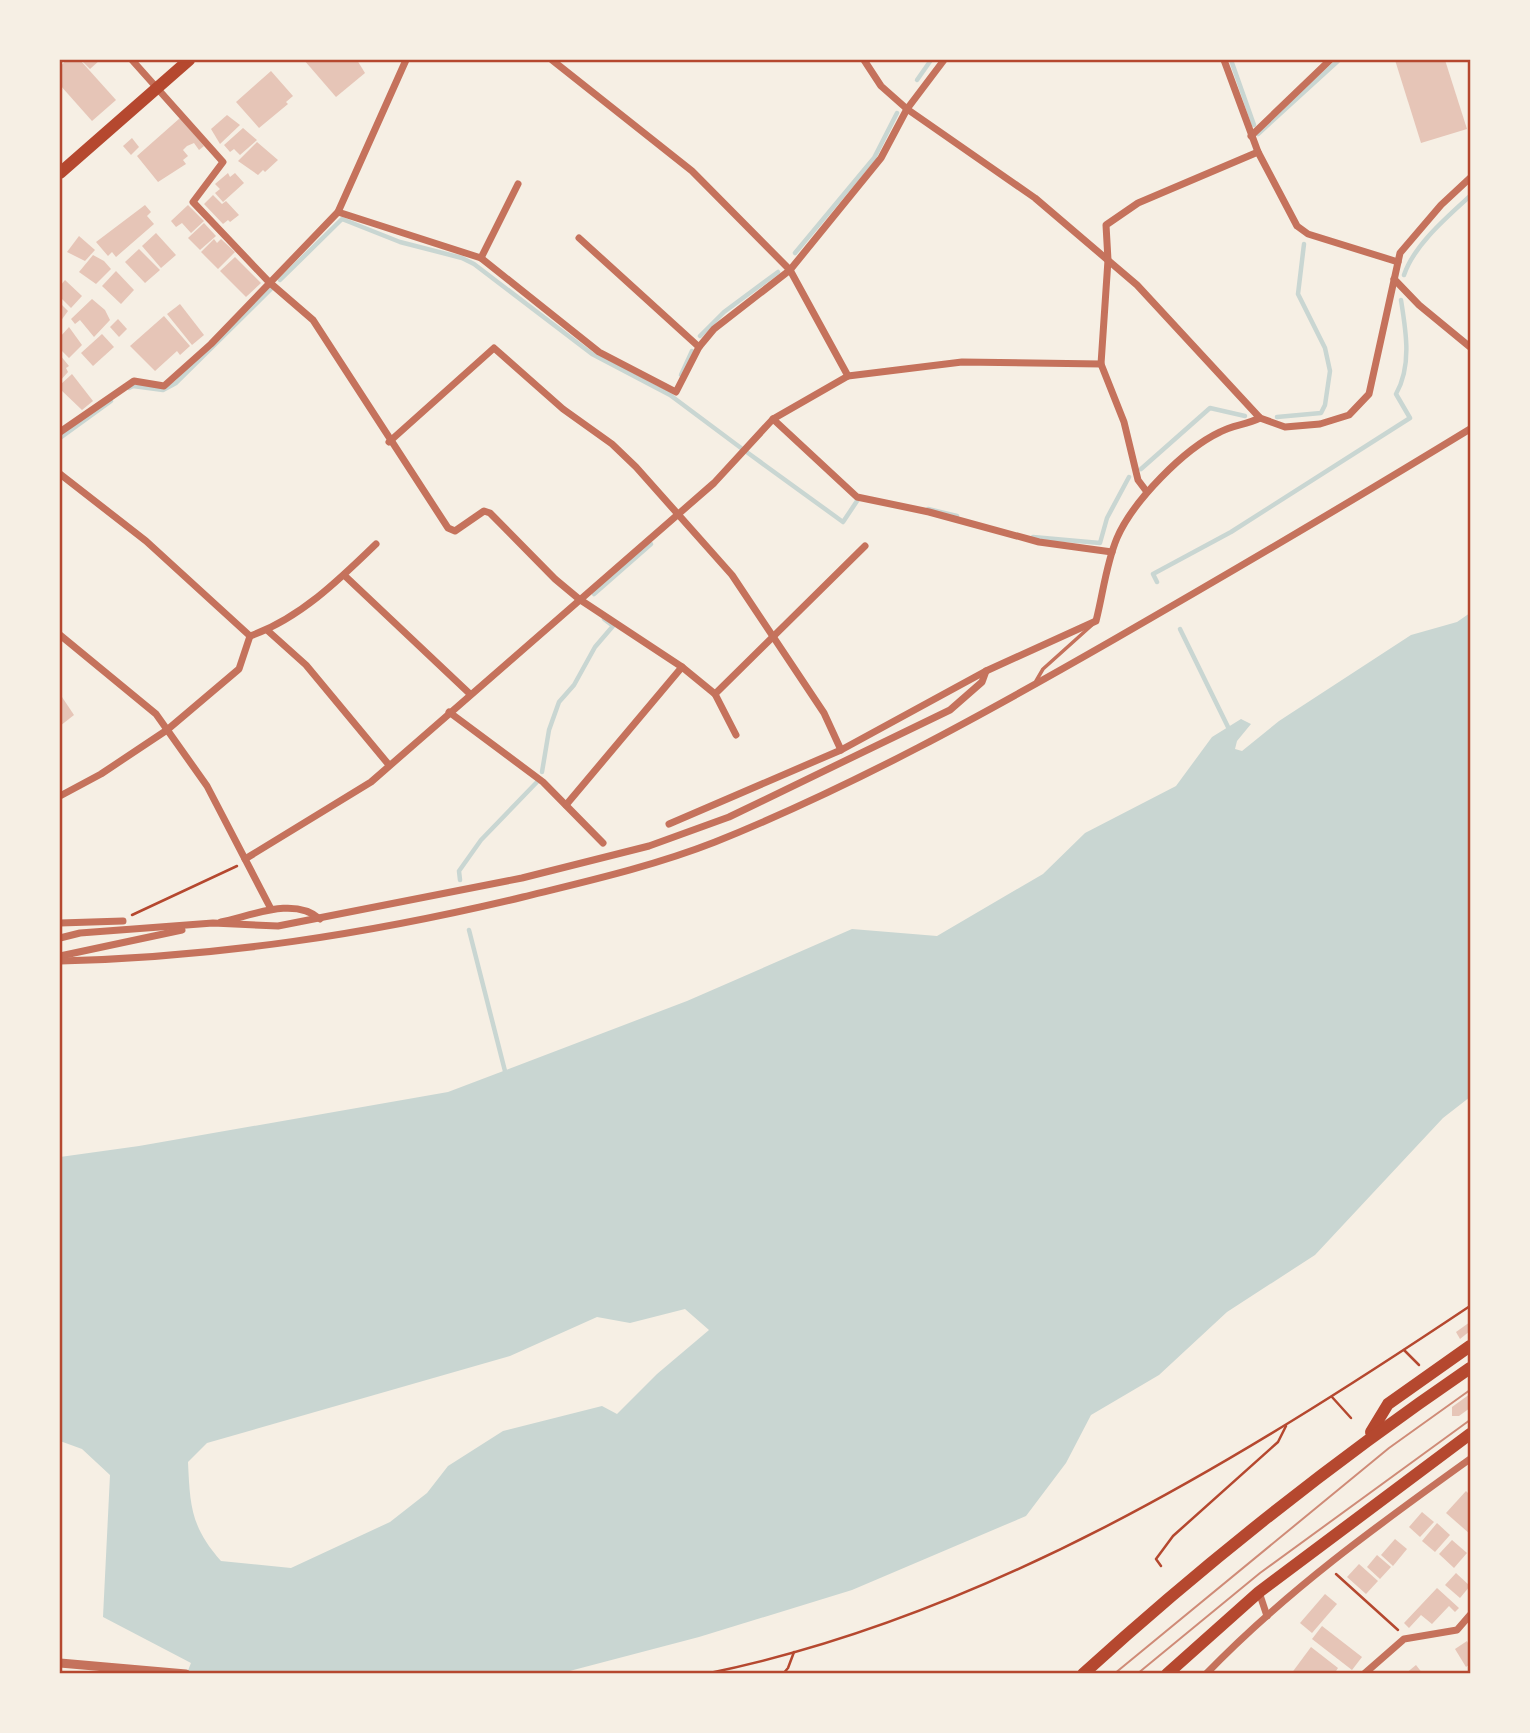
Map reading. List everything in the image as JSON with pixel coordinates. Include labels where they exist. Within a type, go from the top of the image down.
[{"type":"highway","points":[[60,173],[189,60]]},
{"type":"highway","points":[[1367,1438],[1388,1404],[1471,1346]]},
{"type":"highway","points":[[1083,1674],[1171,1594],[1367,1438],[1471,1368]]},
{"type":"highway","points":[[1167,1674],[1259,1592],[1471,1434]]},
{"type":"street","points":[[132,60],[223,162],[193,202],[269,282],[313,320],[448,528],[455,531],[484,510],[490,513],[555,579],[579,599],[682,667],[715,694],[736,735]]},
{"type":"street","points":[[60,432],[134,381],[164,386],[211,344],[338,212],[406,60]]},
{"type":"street","points":[[552,60],[692,171],[790,270],[848,376]]},
{"type":"street","points":[[864,60],[881,86],[907,109],[1035,198],[1137,285],[1260,418],[1285,427],[1320,424],[1349,415],[1369,394],[1400,253],[1441,205],[1471,178]]},
{"type":"street","points":[[338,212],[481,258],[599,352],[676,392],[699,347],[714,329],[790,270],[881,158],[907,109],[944,60]]},
{"type":"street","points":[[1224,60],[1258,152],[1297,226],[1308,234],[1398,262]]},
{"type":"street","points":[[1251,135],[1330,60]]},
{"type":"street","points":[[1147,492],[1138,480],[1124,422],[1101,364],[1108,260],[1106,225],[1138,203],[1258,152]]},
{"type":"street","points":[[481,258],[518,184]]},
{"type":"street","points":[[579,238],[699,347]]},
{"type":"street","points":[[1394,279],[1419,305],[1471,347]]},
{"type":"street","points":[[390,442],[494,348],[563,410],[612,444],[732,575],[824,713],[841,750]]},
{"type":"street","points":[[246,860],[371,782],[714,483],[773,419],[848,376],[962,362],[1101,364]]},
{"type":"street","points":[[669,824],[841,750],[986,671],[1096,621],[1118,536],[1147,492],[1200,444],[1222,430],[1244,427],[1260,418]]},
{"type":"street","points":[[773,419],[857,497],[929,512],[1039,542],[1112,552]]},
{"type":"street","points":[[60,958],[212,953],[329,938],[458,912],[613,875],[712,843],[828,793],[1033,685],[1295,535],[1471,429]]},
{"type":"street","points":[[60,474],[146,541],[250,636]]},
{"type":"street","points":[[250,636],[267,630],[300,610],[344,575],[376,544]]},
{"type":"street","points":[[715,694],[865,546]]},
{"type":"street","points":[[344,575],[470,694]]},
{"type":"street","points":[[267,630],[306,665],[389,765]]},
{"type":"street","points":[[60,635],[156,714],[207,786],[271,909]]},
{"type":"street","points":[[60,796],[101,774],[167,730],[239,669],[250,636]]},
{"type":"street","points":[[566,805],[682,667]]},
{"type":"street","points":[[60,938],[80,933],[213,923],[278,926],[522,878],[649,846],[729,817],[950,710],[982,682],[986,671]]},
{"type":"street","points":[[449,712],[543,782],[603,843]]},
{"type":"street","points":[[60,958],[271,909],[310,910],[320,919]]},
{"type":"street","points":[[60,923],[123,921]]},
{"type":"street","points":[[1456,1445],[1458,1468]]},
{"type":"street","points":[[1206,1674],[1267,1616],[1363,1537],[1471,1459]]},
{"type":"street","points":[[1259,1592],[1267,1616]]},
{"type":"street","points":[[1364,1674],[1404,1639],[1457,1630],[1471,1615]]},
{"type":"street","points":[[60,1663],[186,1674]]},
{"type":"lane","points":[[1033,685],[1043,669],[1096,621]]},
{"type":"path","points":[[134,921],[127,917],[246,860]]},
{"type":"path","points":[[705,1674],[841,1638],[967,1590],[1106,1528],[1286,1424],[1471,1306]]},
{"type":"path","points":[[1404,1350],[1421,1368]]},
{"type":"path","points":[[1332,1396],[1351,1418]]},
{"type":"path","points":[[1161,1566],[1156,1559],[1173,1536],[1278,1442],[1286,1424]]},
{"type":"path","points":[[1334,1572],[1398,1630],[1404,1639]]},
{"type":"path","points":[[783,1674],[794,1651]]},
{"type":"shaded area","points":[[1470,613],[1470,1097],[1443,1118],[1315,1255],[1227,1312],[1159,1375],[1091,1415],[1066,1463],[1026,1516],[852,1590],[699,1637],[562,1673],[187,1673],[191,1663],[103,1617],[110,1475],[82,1449],[60,1441],[60,1157],[139,1146],[448,1092],[687,1001],[852,929],[937,936],[1043,874],[1085,833],[1176,786],[1212,737],[1241,719],[1251,724],[1237,741],[1235,749],[1242,751],[1279,721],[1411,635],[1457,622]],"holes":[[[685,1309],[709,1330],[657,1374],[617,1414],[602,1406],[503,1431],[448,1466],[427,1493],[390,1522],[291,1568],[221,1561],[198,1526],[191,1504],[188,1462],[207,1443],[510,1356],[597,1317],[630,1323]]]},
{"type":"building","points":[[66,60],[80,60],[116,100],[92,121],[60,85],[60,67]]},
{"type":"building","points":[[81,60],[100,60],[90,69]]},
{"type":"building","points":[[304,60],[357,60],[365,73],[336,97]]},
{"type":"building","points":[[1395,60],[1445,60],[1467,129],[1421,143]]},
{"type":"building","points":[[271,71],[293,96],[286,102],[288,104],[259,128],[236,102]]},
{"type":"building","points":[[227,115],[240,125],[220,144],[211,129]]},
{"type":"building","points":[[180,118],[204,146],[199,150],[194,143],[187,146],[183,150],[188,156],[183,160],[186,164],[158,182],[137,156]]},
{"type":"building","points":[[243,128],[257,140],[240,155],[234,149],[230,152],[224,145]]},
{"type":"building","points":[[132,138],[139,147],[131,155],[123,146]]},
{"type":"building","points":[[257,142],[278,160],[258,175],[238,161]]},
{"type":"building","points":[[228,173],[230,177],[235,173],[244,183],[223,202],[215,193],[220,189],[215,184]]},
{"type":"building","points":[[213,195],[222,204],[226,201],[239,215],[223,224],[204,204]]},
{"type":"building","points":[[145,205],[151,212],[147,216],[154,224],[116,257],[112,252],[108,256],[96,242]]},
{"type":"building","points":[[188,205],[204,221],[191,233],[182,223],[176,227],[171,221]]},
{"type":"building","points":[[204,223],[216,236],[200,250],[188,238]]},
{"type":"building","points":[[156,233],[176,255],[161,268],[142,246]]},
{"type":"building","points":[[79,236],[95,250],[85,261],[67,252]]},
{"type":"building","points":[[214,239],[217,243],[221,239],[235,252],[218,269],[201,252]]},
{"type":"building","points":[[139,249],[160,270],[145,283],[125,262]]},
{"type":"building","points":[[93,255],[111,269],[96,284],[79,272]]},
{"type":"building","points":[[235,257],[261,283],[246,297],[220,271]]},
{"type":"building","points":[[116,271],[134,290],[121,304],[102,286]]},
{"type":"building","points":[[65,280],[82,296],[71,308],[60,297],[60,286]]},
{"type":"building","points":[[92,299],[105,310],[110,320],[94,337],[80,320],[75,324],[71,319]]},
{"type":"building","points":[[60,303],[68,311],[60,322]]},
{"type":"building","points":[[180,304],[204,335],[192,345],[167,314]]},
{"type":"building","points":[[164,316],[190,346],[180,355],[177,351],[155,371],[130,346]]},
{"type":"building","points":[[118,319],[127,329],[119,337],[110,327]]},
{"type":"building","points":[[69,327],[82,345],[69,358],[62,351],[60,353],[60,337]]},
{"type":"building","points":[[102,334],[114,347],[93,366],[81,353]]},
{"type":"building","points":[[60,355],[69,366],[66,368],[68,372],[60,381]]},
{"type":"building","points":[[72,374],[93,401],[82,410],[60,389],[60,385]]},
{"type":"building","points":[[60,694],[74,715],[60,726]]},
{"type":"building","points":[[1470,1322],[1470,1331],[1460,1339],[1456,1332]]},
{"type":"building","points":[[1470,1394],[1470,1408],[1459,1416],[1452,1416],[1452,1407]]},
{"type":"building","points":[[1466,1491],[1470,1495],[1470,1534],[1446,1513]]},
{"type":"building","points":[[1422,1512],[1434,1522],[1420,1537],[1409,1527]]},
{"type":"building","points":[[1437,1523],[1450,1535],[1435,1552],[1422,1541]]},
{"type":"building","points":[[1395,1539],[1407,1549],[1393,1566],[1381,1555]]},
{"type":"building","points":[[1452,1540],[1467,1553],[1454,1568],[1439,1554]]},
{"type":"building","points":[[1377,1555],[1391,1567],[1380,1579],[1367,1567]]},
{"type":"building","points":[[1359,1564],[1378,1581],[1366,1594],[1347,1577]]},
{"type":"building","points":[[1456,1573],[1470,1586],[1460,1598],[1445,1585]]},
{"type":"building","points":[[1437,1588],[1459,1608],[1455,1612],[1449,1606],[1432,1624],[1421,1615],[1409,1628],[1404,1623]]},
{"type":"building","points":[[1325,1594],[1337,1604],[1312,1633],[1300,1623]]},
{"type":"building","points":[[1322,1626],[1362,1657],[1352,1670],[1312,1639]]},
{"type":"building","points":[[1467,1641],[1470,1647],[1470,1664],[1466,1667],[1455,1649]]},
{"type":"building","points":[[1311,1647],[1338,1668],[1334,1674],[1291,1674]]},
{"type":"building","points":[[1416,1665],[1423,1674],[1405,1674]]},
{"type":"waterway","points":[[917,80],[931,60]]},
{"type":"waterway","points":[[1231,60],[1254,125]]},
{"type":"waterway","points":[[1258,134],[1339,60]]},
{"type":"waterway","points":[[795,253],[874,158],[897,113]]},
{"type":"waterway","points":[[1404,275],[1423,242],[1470,196]]},
{"type":"waterway","points":[[280,280],[342,219],[400,242],[462,258],[474,264],[592,354],[670,395],[741,448]]},
{"type":"waterway","points":[[1277,417],[1321,413],[1325,405],[1330,371],[1325,348],[1298,294],[1304,244]]},
{"type":"waterway","points":[[700,336],[724,312],[778,272]]},
{"type":"waterway","points":[[129,388],[133,386],[163,390],[176,383],[272,288]]},
{"type":"waterway","points":[[1157,582],[1153,574],[1231,532],[1410,418],[1396,394],[1406,360],[1401,300]]},
{"type":"waterway","points":[[681,375],[692,351]]},
{"type":"waterway","points":[[60,438],[111,401]]},
{"type":"waterway","points":[[1141,469],[1210,408],[1245,416]]},
{"type":"waterway","points":[[748,453],[843,522],[859,498]]},
{"type":"waterway","points":[[1033,537],[1100,543],[1107,518],[1129,477]]},
{"type":"waterway","points":[[928,509],[957,516]]},
{"type":"waterway","points":[[594,594],[651,544]]},
{"type":"waterway","points":[[542,772],[549,730],[559,702],[574,685],[595,647],[613,626],[604,619]]},
{"type":"waterway","points":[[1180,629],[1228,727]]},
{"type":"waterway","points":[[460,880],[459,871],[481,840],[537,782]]},
{"type":"waterway","points":[[469,930],[506,1075]]},
{"type":"tram line","points":[[1114,1674],[1389,1448],[1470,1390]]},
{"type":"tram line","points":[[1137,1674],[1260,1573],[1470,1420]]}]
